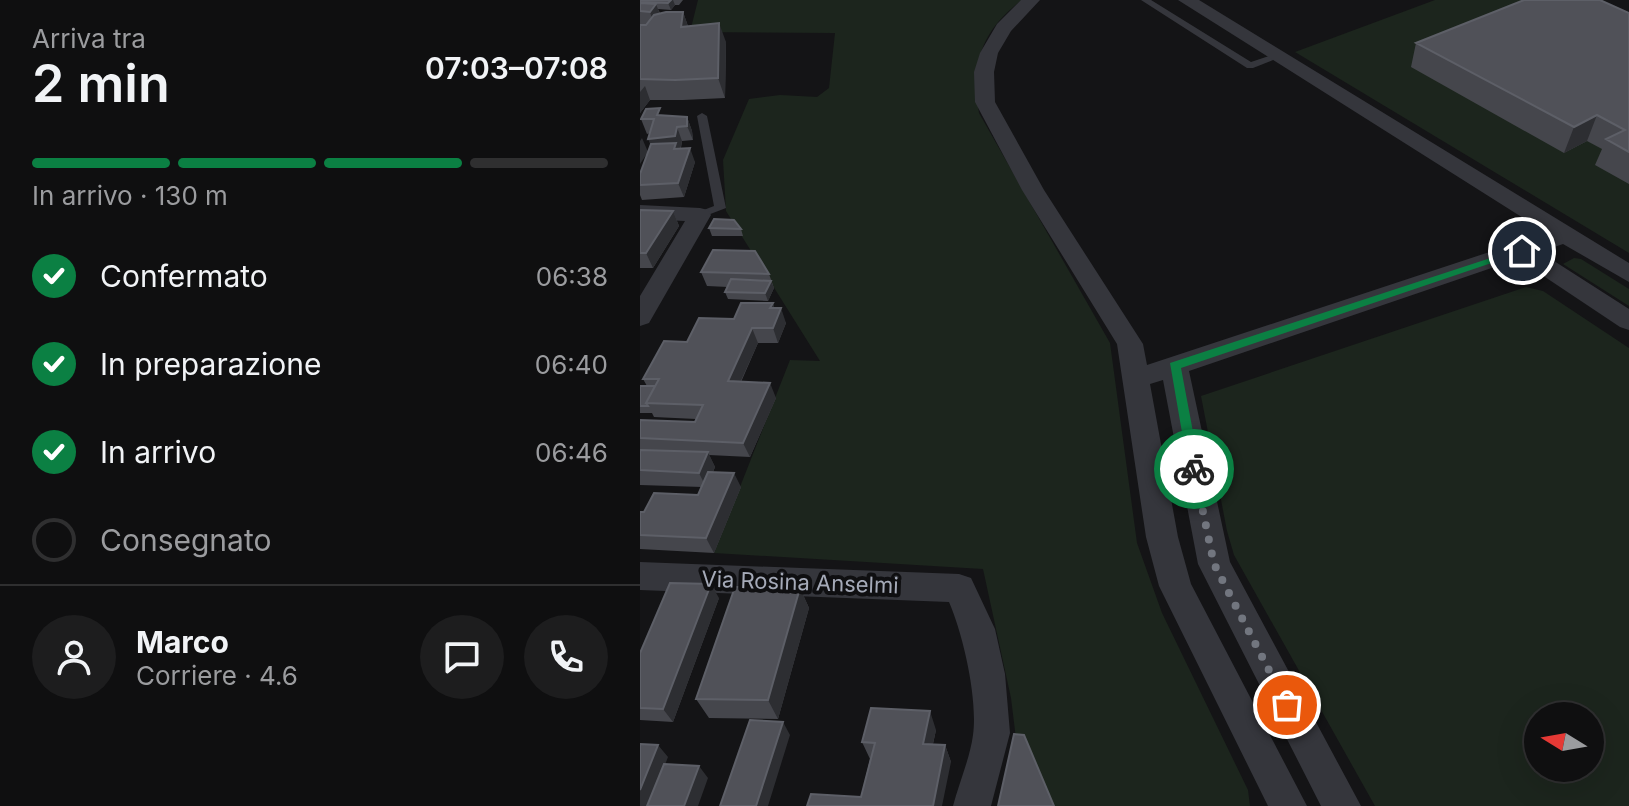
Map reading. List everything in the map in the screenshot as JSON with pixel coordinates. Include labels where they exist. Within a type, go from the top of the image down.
[{"type":"street","points":[[1031,0],[1003,28],[989,53],[984,72],[985,102],[1033,190],[1130,344],[1162,537],[1175,586],[1288,806]]},
{"type":"street","points":[[1187,0],[1629,274]]},
{"type":"street","points":[[640,212],[700,215],[640,317]]},
{"type":"street","points":[[1136,379],[1566,235]]},
{"type":"street","points":[[1522,251],[1629,321]]},
{"type":"street","points":[[1174,366],[1214,564],[1342,806]]},
{"type":"street","name":"Via Rosina Anselmi","points":[[640,576],[959,588],[978,629],[987,674],[992,733],[972,806]]},
{"type":"lane","points":[[1145,0],[1250,66],[1278,56]]},
{"type":"lane","points":[[700,215],[720,208],[702,116]]},
{"type":"shaded area","points":[[698,0],[1022,0],[997,24],[982,49],[977,79],[979,113],[1110,343],[1137,543],[1162,613],[1248,790],[1250,806],[1051,806],[1017,747],[1011,698],[983,569],[714,553],[790,360],[820,361],[726,211],[723,160],[749,99],[780,95],[817,97],[829,88],[835,33],[690,32]]},
{"type":"shaded area","points":[[1435,0],[1558,0],[1629,32],[1629,253],[1295,52]]},
{"type":"shaded area","points":[[1574,258],[1581,259],[1629,289],[1629,306],[1563,264]]},
{"type":"shaded area","points":[[1526,287],[1543,291],[1629,348],[1629,806],[1375,806],[1234,555],[1201,396]]},
{"type":"building","points":[[640,0],[671,0],[668,3]]},
{"type":"building","points":[[1524,0],[1600,0],[1629,13],[1629,152],[1606,139],[1625,130],[1597,115],[1574,127],[1416,43]]},
{"type":"building","points":[[640,3],[656,4],[650,12],[640,11]]},
{"type":"building","points":[[683,12],[681,27],[719,23],[718,78],[640,79],[640,25],[646,25],[654,15]]},
{"type":"building","points":[[660,108],[657,115],[687,117],[687,126],[677,127],[675,136],[648,139],[654,119],[641,119],[646,109]]},
{"type":"building","points":[[676,143],[674,149],[690,148],[678,183],[640,185],[640,174],[651,144]]},
{"type":"building","points":[[640,210],[673,211],[646,253],[640,253]]},
{"type":"building","points":[[714,219],[734,220],[741,229],[709,228]]},
{"type":"building","points":[[713,250],[755,251],[769,274],[701,272]]},
{"type":"building","points":[[731,279],[771,281],[765,293],[725,292]]},
{"type":"building","points":[[741,303],[773,303],[770,308],[781,308],[773,328],[752,328],[728,381],[770,383],[743,443],[640,438],[640,420],[695,422],[703,405],[646,403],[659,379],[643,379],[664,341],[687,342],[699,318],[734,319]]},
{"type":"building","points":[[640,386],[655,386],[646,403],[648,406],[640,406]]},
{"type":"building","points":[[640,450],[708,452],[699,473],[640,470]]},
{"type":"building","points":[[708,472],[734,473],[706,538],[640,535],[640,512],[644,512],[654,493],[698,495]]},
{"type":"building","points":[[670,583],[711,584],[663,709],[640,708],[640,653]]},
{"type":"building","points":[[735,587],[800,588],[768,700],[696,699]]},
{"type":"building","points":[[871,708],[930,711],[923,744],[945,745],[933,806],[807,806],[811,794],[861,797],[875,743],[862,742]]},
{"type":"building","points":[[750,720],[783,722],[756,806],[720,806]]},
{"type":"building","points":[[1014,734],[1024,735],[1054,806],[998,806]]},
{"type":"building","points":[[640,744],[658,745],[640,790]]},
{"type":"building","points":[[664,764],[699,766],[684,806],[647,806]]},
{"type":"way so far","points":[[1194,469],[1205,533],[1214,564],[1287,705]]},
{"type":"route","points":[[1194,469],[1174,366],[1522,251]]}]
